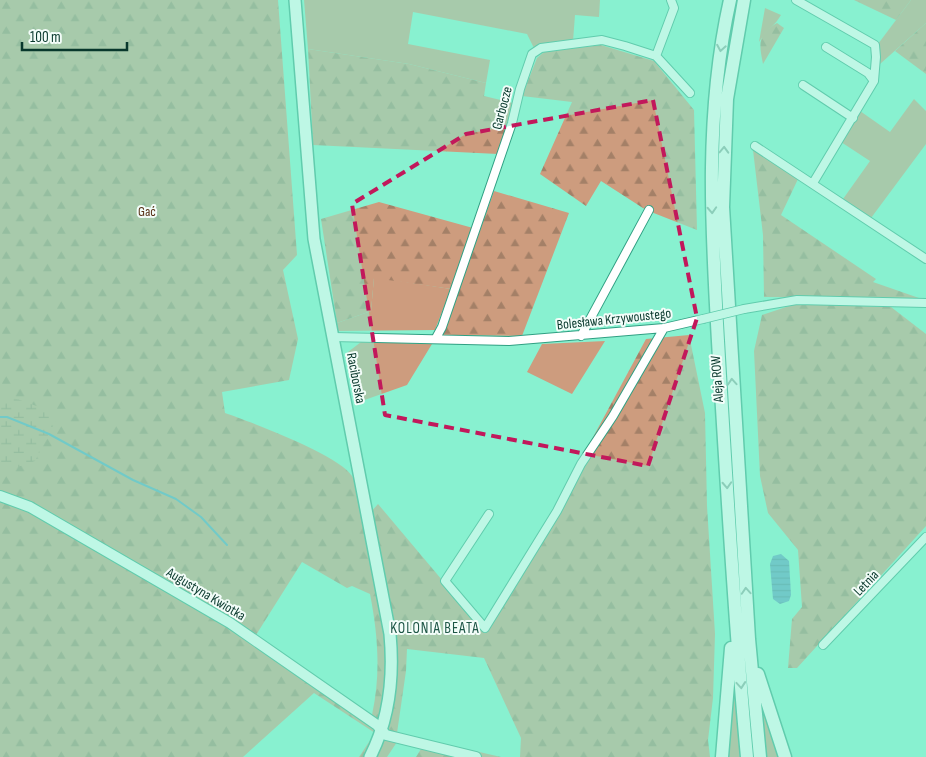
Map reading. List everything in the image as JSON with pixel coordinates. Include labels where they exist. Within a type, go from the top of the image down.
[{"type":"main road","name":"Raciborska","points":[[295,0],[314,239],[390,634],[391,686],[382,731],[370,757]]},
{"type":"main road","name":"Aleja ROW","points":[[730,0],[716,74],[710,155],[716,314],[734,619],[747,757]]},
{"type":"main road","name":"Aleja ROW","points":[[744,0],[727,99],[723,207],[749,640],[760,757]]},
{"type":"main road","points":[[722,757],[734,619]]},
{"type":"main road","points":[[749,640],[763,691],[785,757]]},
{"type":"street","points":[[671,0],[674,8],[656,56],[690,94]]},
{"type":"street","points":[[796,0],[875,45],[874,81],[813,183]]},
{"type":"street","name":"Garbocze","points":[[436,338],[442,327],[512,123],[520,89],[532,54],[541,48],[602,40],[656,56]]},
{"type":"street","points":[[826,47],[868,72],[874,81]]},
{"type":"street","points":[[803,85],[853,118]]},
{"type":"street","points":[[755,146],[926,259]]},
{"type":"street","points":[[580,336],[649,210]]},
{"type":"street","name":"Bolesława Krzywoustego","points":[[333,337],[509,341],[664,328],[744,309],[797,300],[926,303]]},
{"type":"street","points":[[489,514],[445,581],[485,628],[557,511],[581,464],[664,328]]},
{"type":"street","name":"Augustyna Kwiotka","points":[[3,497],[30,507],[230,623],[377,725],[382,731],[399,739],[476,757]]},
{"type":"street","name":"Letnia","points":[[823,645],[926,537]]},
{"type":"highlighted area","points":[[653,100],[697,318],[648,466],[385,415],[352,204],[466,134]]},
{"type":"green space","name":"Gać","points":[[0,0],[278,0],[297,255],[283,270],[298,339],[289,380],[222,392],[225,413],[313,449],[344,468],[354,480],[363,521],[378,504],[485,631],[564,505],[585,465],[584,454],[646,339],[689,335],[705,413],[707,506],[715,634],[713,698],[708,740],[710,757],[520,757],[521,738],[484,658],[407,649],[406,671],[397,733],[501,757],[416,757],[421,749],[397,742],[387,757],[359,757],[375,733],[314,693],[243,757],[0,757]],"holes":[[[302,562],[347,588],[352,586],[370,594],[377,654],[377,685],[372,715],[256,635]]]},
{"type":"green space","points":[[304,0],[600,0],[599,17],[575,15],[573,41],[534,48],[527,34],[413,12],[408,44],[490,60],[486,83],[409,64],[308,49]]},
{"type":"green space","points":[[854,0],[911,0],[896,20]]},
{"type":"green space","points":[[911,0],[926,0],[926,23],[880,64],[878,44]]},
{"type":"green space","points":[[765,8],[781,15],[759,42]]},
{"type":"green space","points":[[777,23],[784,28],[763,64],[761,40],[770,27]]},
{"type":"green space","points":[[926,23],[926,74],[895,51]]},
{"type":"green space","points":[[601,45],[654,61],[694,110],[697,230],[646,210],[601,181],[586,206],[540,174],[572,102],[522,96],[537,58],[544,52]]},
{"type":"green space","points":[[308,49],[409,64],[486,83],[484,96],[513,103],[498,154],[313,145]]},
{"type":"green space","points":[[914,99],[926,111],[926,144],[871,218],[843,199],[870,161],[841,142],[860,111],[890,132]]},
{"type":"green space","points":[[753,150],[798,179],[781,215],[876,279],[873,282],[919,298],[764,297],[763,235]]},
{"type":"green space","points":[[494,191],[569,213],[522,336],[442,335]]},
{"type":"green space","points":[[379,202],[473,228],[451,289],[374,278],[371,311],[337,323],[321,219]]},
{"type":"green space","points":[[374,277],[451,289],[435,330],[338,331],[337,323],[371,311]]},
{"type":"green space","points":[[795,304],[891,307],[926,334],[926,526],[797,668],[788,668],[792,619],[802,607],[798,550],[768,513],[760,476],[754,351],[762,315]]},
{"type":"green space","points":[[605,341],[572,394],[527,372],[542,344]]},
{"type":"green space","points":[[361,342],[432,344],[407,385],[356,403],[348,352]]},
{"type":"green space","points":[[0,393],[59,414],[35,461],[9,470],[0,469]]},
{"type":"green space","points":[[732,670],[740,757],[725,757]]},
{"type":"green space","points":[[759,688],[781,757],[766,757]]},
{"type":"water","points":[[781,554],[789,561],[791,595],[789,601],[780,604],[773,599],[770,564],[773,556]]},
{"type":"waterway","points":[[0,417],[7,417],[49,434],[133,480],[176,499],[201,517],[227,545]]},
{"type":"district","name":"KOLONIA BEATA","points":[[435,628]]}]
